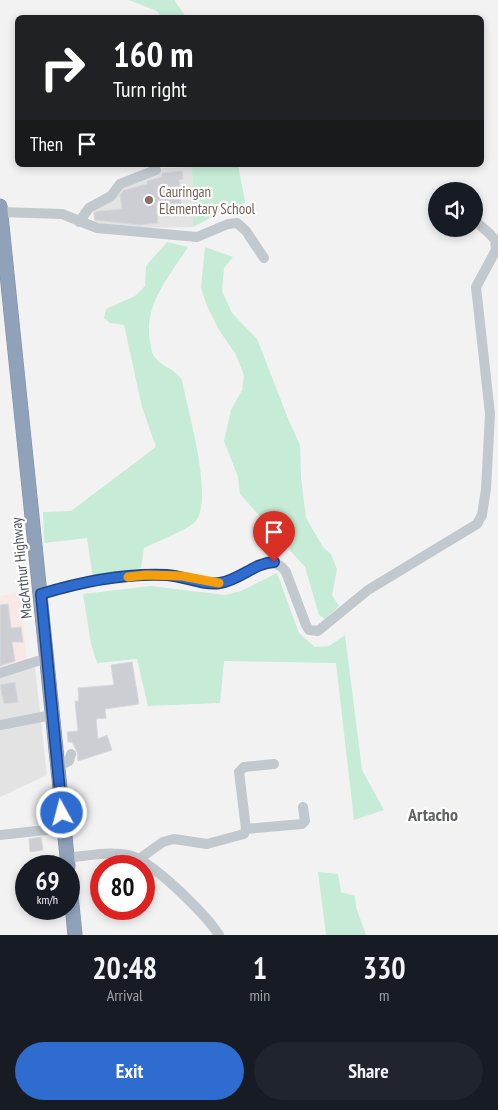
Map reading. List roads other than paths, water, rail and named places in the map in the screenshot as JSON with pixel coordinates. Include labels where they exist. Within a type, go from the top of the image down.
[{"type":"highway","name":"MacArthur Highway","points":[[0,206],[4,279],[41,594],[67,855]]},
{"type":"highway","points":[[74,920],[75,935]]},
{"type":"street","points":[[79,222],[89,208],[111,196],[120,184],[156,170]]},
{"type":"street","points":[[1,212],[62,214],[97,228],[197,237],[228,224],[237,224],[246,231],[264,258]]},
{"type":"street","points":[[41,594],[89,583],[146,575],[182,576],[222,583],[255,567],[274,562],[281,565],[286,572],[306,626],[309,630],[318,631],[368,590],[477,524],[482,515],[486,490],[490,414],[484,352],[475,297],[480,276],[496,250],[494,233],[483,226]]},
{"type":"street","points":[[0,673],[47,658]]},
{"type":"street","points":[[0,725],[52,715]]},
{"type":"street","points":[[57,767],[70,761],[71,754]]},
{"type":"street","points":[[145,855],[163,842],[174,839],[207,844],[235,838],[244,834],[246,829],[239,772],[244,768],[274,764]]},
{"type":"street","points":[[246,829],[302,824],[305,821],[303,808]]},
{"type":"street","points":[[0,835],[64,828]]},
{"type":"street","points":[[155,872],[191,901],[219,935]]},
{"type":"place","name":"Cauringan Elementary School","points":[[149,200]]},
{"type":"district","name":"Artacho","points":[[433,814]]}]
